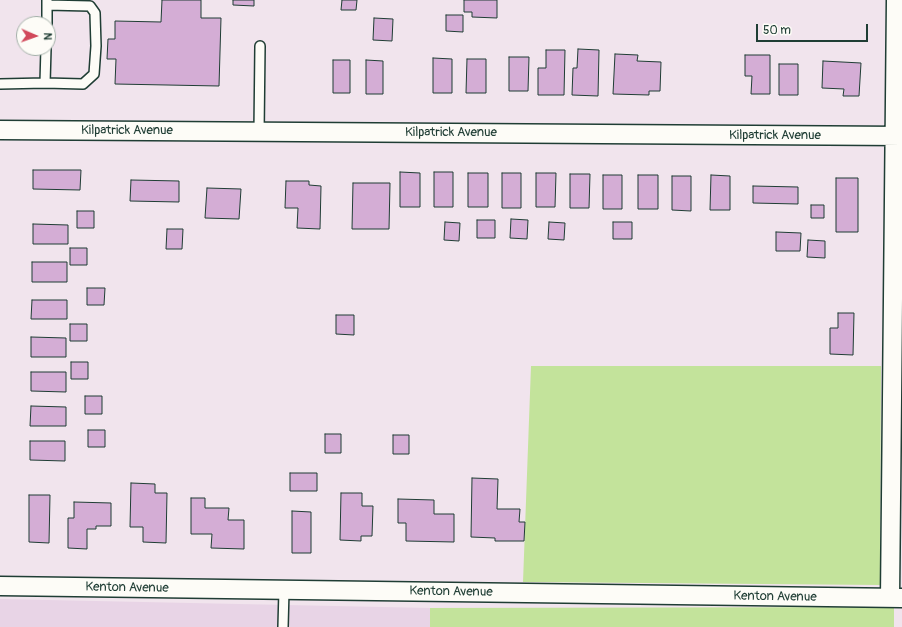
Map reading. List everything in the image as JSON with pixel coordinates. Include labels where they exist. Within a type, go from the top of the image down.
[{"type":"street","points":[[896,598],[898,8]]},
{"type":"street","name":"Kilpatrick Avenue","points":[[0,130],[898,136]]},
{"type":"street","name":"Kenton Avenue","points":[[0,586],[896,598]]},
{"type":"lane","points":[[0,84],[83,84],[94,74],[96,13],[90,6],[47,2],[46,16]]},
{"type":"lane","points":[[259,132],[260,46]]},
{"type":"lane","points":[[45,83],[46,56]]},
{"type":"lane","points":[[283,627],[284,590]]},
{"type":"shaded area","points":[[0,599],[430,608],[430,627],[0,627]]},
{"type":"green space","points":[[531,366],[881,366],[880,585],[523,582]]},
{"type":"green space","points":[[894,607],[894,627],[430,627],[430,608]]},
{"type":"building","points":[[162,0],[201,0],[201,18],[221,18],[219,86],[115,84],[116,59],[107,59],[108,39],[115,39],[115,21],[161,22]]},
{"type":"building","points":[[233,0],[254,0],[254,6],[233,5]]},
{"type":"building","points":[[342,0],[357,0],[356,10],[341,10]]},
{"type":"building","points":[[464,0],[497,0],[497,18],[472,17],[472,12],[464,12]]},
{"type":"building","points":[[446,15],[463,15],[463,32],[446,31]]},
{"type":"building","points":[[374,18],[393,19],[392,41],[373,40]]},
{"type":"building","points":[[578,49],[599,50],[598,96],[572,95],[573,68],[577,68]]},
{"type":"building","points":[[546,50],[565,50],[564,95],[538,95],[538,68],[546,68]]},
{"type":"building","points":[[615,54],[638,55],[637,61],[661,62],[660,91],[649,91],[649,95],[613,94]]},
{"type":"building","points":[[745,55],[770,55],[770,94],[751,94],[752,76],[745,76]]},
{"type":"building","points":[[509,57],[529,57],[528,91],[509,91]]},
{"type":"building","points":[[433,58],[452,59],[452,93],[433,93]]},
{"type":"building","points":[[467,59],[486,59],[486,93],[466,93]]},
{"type":"building","points":[[333,60],[350,60],[350,93],[333,93]]},
{"type":"building","points":[[366,60],[383,61],[383,94],[366,94]]},
{"type":"building","points":[[823,61],[861,63],[859,96],[843,96],[844,89],[822,88]]},
{"type":"building","points":[[779,64],[798,64],[798,95],[779,95]]},
{"type":"building","points":[[33,170],[81,170],[80,190],[33,189]]},
{"type":"building","points":[[400,172],[420,173],[420,207],[400,207]]},
{"type":"building","points":[[434,172],[453,172],[453,207],[434,207]]},
{"type":"building","points":[[468,173],[488,173],[488,207],[468,207]]},
{"type":"building","points":[[502,173],[521,173],[521,208],[502,208]]},
{"type":"building","points":[[536,173],[556,173],[555,207],[536,207]]},
{"type":"building","points":[[570,174],[590,174],[589,208],[570,208]]},
{"type":"building","points":[[603,175],[622,175],[622,209],[603,209]]},
{"type":"building","points":[[638,175],[658,175],[658,209],[638,209]]},
{"type":"building","points":[[711,175],[730,176],[730,210],[710,210]]},
{"type":"building","points":[[672,176],[691,176],[691,211],[672,210]]},
{"type":"building","points":[[836,178],[858,178],[858,232],[836,232]]},
{"type":"building","points":[[131,180],[179,181],[179,202],[130,201]]},
{"type":"building","points":[[286,181],[309,181],[309,185],[321,186],[320,229],[297,228],[298,208],[285,208]]},
{"type":"building","points":[[353,183],[390,183],[389,229],[352,229]]},
{"type":"building","points":[[753,186],[798,187],[798,204],[753,203]]},
{"type":"building","points":[[207,188],[241,189],[239,219],[205,218]]},
{"type":"building","points":[[811,205],[824,205],[824,218],[811,218]]},
{"type":"building","points":[[77,211],[94,211],[94,228],[77,228]]},
{"type":"building","points":[[511,219],[528,220],[527,239],[510,238]]},
{"type":"building","points":[[477,220],[495,220],[495,238],[477,238]]},
{"type":"building","points":[[445,222],[460,223],[459,241],[444,240]]},
{"type":"building","points":[[549,222],[565,223],[564,240],[548,239]]},
{"type":"building","points":[[613,222],[632,222],[632,239],[613,239]]},
{"type":"building","points":[[33,224],[68,225],[68,244],[33,244]]},
{"type":"building","points":[[167,229],[183,229],[182,249],[166,249]]},
{"type":"building","points":[[776,232],[801,233],[800,251],[776,251]]},
{"type":"building","points":[[808,240],[825,241],[825,258],[807,257]]},
{"type":"building","points":[[70,248],[87,248],[87,265],[70,265]]},
{"type":"building","points":[[32,262],[67,262],[67,282],[32,282]]},
{"type":"building","points":[[87,288],[105,288],[104,305],[87,305]]},
{"type":"building","points":[[32,300],[67,300],[67,319],[31,319]]},
{"type":"building","points":[[838,313],[854,313],[853,355],[830,354],[830,328],[838,328]]},
{"type":"building","points":[[336,315],[354,315],[354,335],[336,334]]},
{"type":"building","points":[[70,324],[87,324],[87,341],[70,341]]},
{"type":"building","points":[[31,337],[66,338],[66,357],[31,357]]},
{"type":"building","points":[[71,362],[88,362],[88,379],[71,379]]},
{"type":"building","points":[[31,372],[66,372],[66,392],[31,391]]},
{"type":"building","points":[[85,396],[102,396],[102,414],[85,414]]},
{"type":"building","points":[[31,406],[66,407],[66,426],[30,426]]},
{"type":"building","points":[[88,430],[105,430],[105,447],[88,447]]},
{"type":"building","points":[[325,434],[341,434],[341,453],[325,453]]},
{"type":"building","points":[[393,435],[409,435],[409,454],[393,454]]},
{"type":"building","points":[[30,441],[65,441],[65,461],[30,460]]},
{"type":"building","points":[[290,473],[317,473],[317,491],[290,491]]},
{"type":"building","points":[[472,478],[498,479],[497,509],[520,509],[519,522],[525,522],[524,541],[495,541],[495,538],[471,537]]},
{"type":"building","points":[[131,483],[155,484],[155,493],[167,493],[166,543],[143,542],[143,527],[130,527]]},
{"type":"building","points":[[341,493],[362,493],[362,506],[373,506],[372,536],[361,536],[361,541],[340,540]]},
{"type":"building","points":[[29,495],[50,495],[49,543],[29,542]]},
{"type":"building","points":[[191,498],[205,498],[205,508],[229,508],[228,520],[244,520],[244,549],[211,548],[212,534],[191,534]]},
{"type":"building","points":[[398,499],[434,500],[434,514],[454,514],[454,542],[406,541],[406,523],[398,523]]},
{"type":"building","points":[[74,502],[111,503],[111,526],[96,526],[96,529],[87,529],[87,549],[68,548],[68,518],[74,518]]},
{"type":"building","points":[[292,511],[311,512],[311,553],[292,553]]}]
